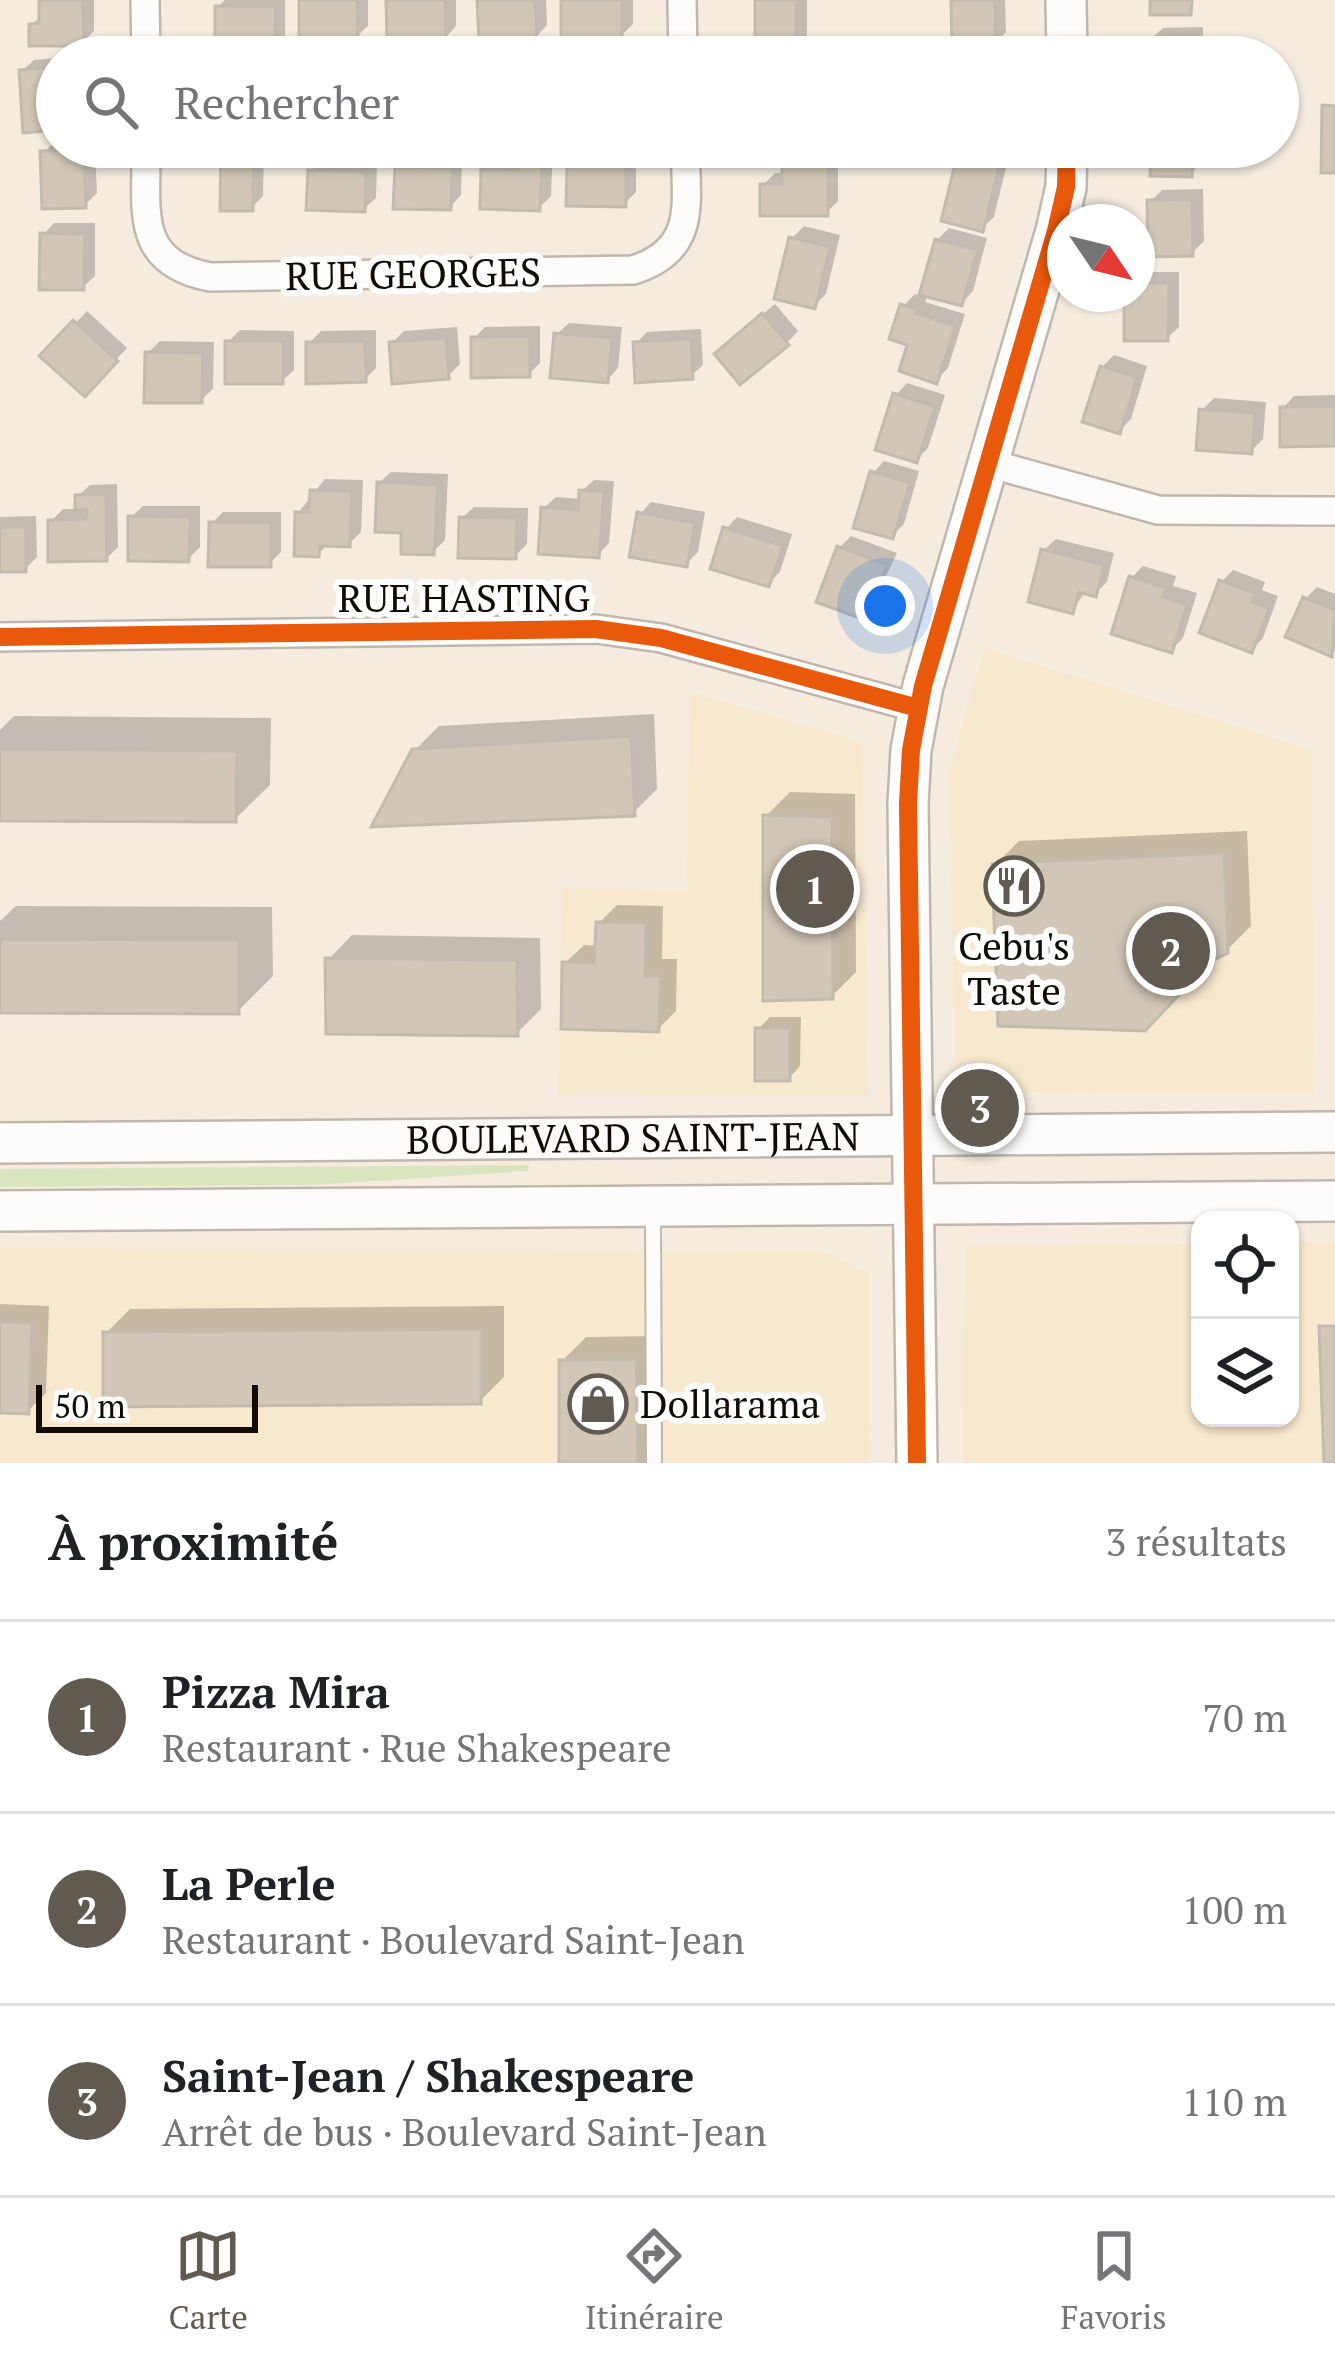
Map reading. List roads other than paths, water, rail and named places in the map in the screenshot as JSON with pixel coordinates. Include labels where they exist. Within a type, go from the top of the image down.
[{"type":"main road","points":[[1066,0],[1066,36]]},
{"type":"main road","points":[[917,1463],[910,749],[1062,209],[1065,168]]},
{"type":"main road","name":"BOULEVARD SAINT-JEAN","points":[[0,1143],[1335,1132]]},
{"type":"main road","name":"BOULEVARD SAINT-JEAN","points":[[0,1211],[1335,1201]]},
{"type":"street","points":[[146,0],[146,36]]},
{"type":"street","points":[[682,0],[683,36]]},
{"type":"street","name":"RUE GEORGES","points":[[146,168],[147,226],[154,247],[168,263],[210,277],[633,270],[669,252],[681,235],[686,215],[685,168]]},
{"type":"street","points":[[988,463],[1157,510],[1335,511]]},
{"type":"street","name":"RUE HASTING","points":[[0,637],[596,629],[661,638],[918,708]]},
{"type":"lane","points":[[652,1207],[654,1463]]},
{"type":"place","name":"Cebu's Taste","points":[[1014,886]]},
{"type":"place","name":"Pizza Mira","points":[[815,889]]},
{"type":"place","name":"La Perle","points":[[1171,951]]},
{"type":"place","name":"Saint-Jean / Shakespeare","points":[[980,1108]]},
{"type":"place","name":"Dollarama","points":[[598,1404]]}]
